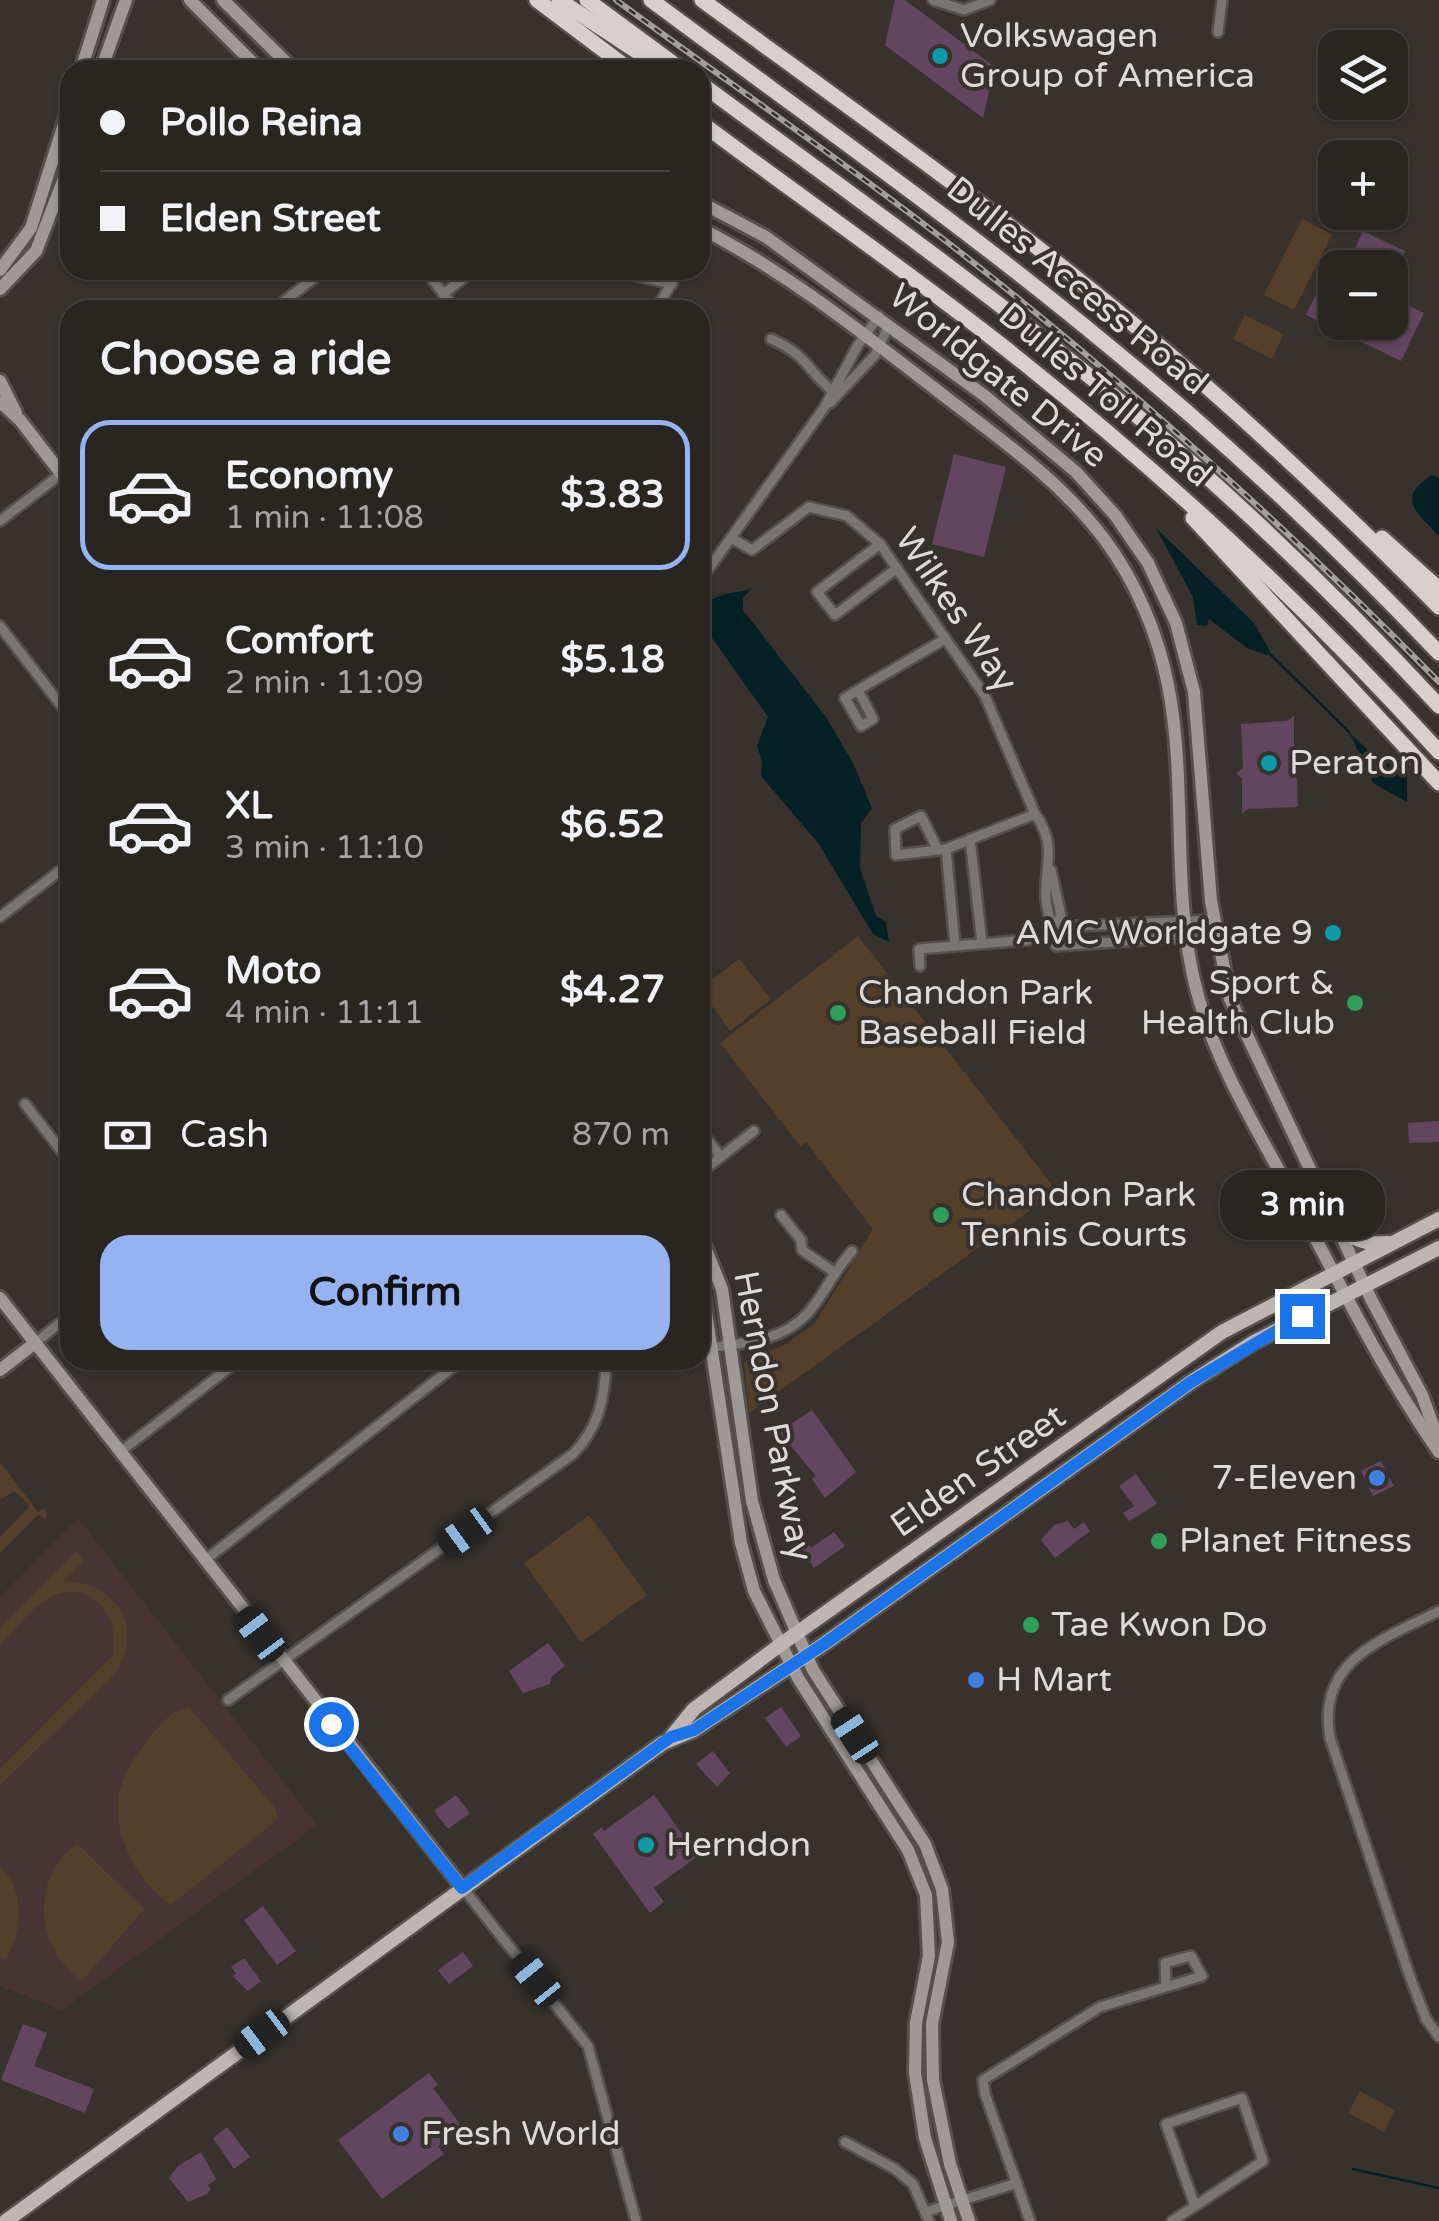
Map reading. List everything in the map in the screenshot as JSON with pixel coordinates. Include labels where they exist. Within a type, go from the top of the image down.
[{"type":"highway","points":[[537,0],[617,60]]},
{"type":"highway","points":[[559,0],[651,60]]},
{"type":"highway","points":[[587,0],[668,60]]},
{"type":"highway","name":"Dulles Access Road","points":[[651,0],[969,235],[1117,352],[1285,500],[1439,652]]},
{"type":"highway","name":"Dulles Toll Road","points":[[702,0],[1082,282],[1316,486],[1439,607]]},
{"type":"highway","name":"Dulles Access Road","points":[[710,91],[959,274],[1122,404],[1296,560],[1439,706]]},
{"type":"highway","points":[[710,99],[768,134]]},
{"type":"highway","name":"Dulles Toll Road","points":[[710,129],[968,320],[1162,480],[1312,620],[1439,752]]},
{"type":"highway","points":[[1162,480],[1212,542],[1439,783]]},
{"type":"highway","points":[[1316,486],[1411,561],[1439,589]]},
{"type":"main road","points":[[1333,1217],[1359,1242],[1394,1242]]},
{"type":"main road","name":"Elden Street","points":[[6,2219],[671,1737],[694,1708],[1180,1363],[1252,1314],[1439,1219]]},
{"type":"main road","name":"Elden Street","points":[[671,1737],[694,1730],[806,1654],[1193,1380],[1254,1342],[1439,1248]]},
{"type":"street","points":[[84,60],[103,0]]},
{"type":"street","points":[[104,60],[126,0]]},
{"type":"street","points":[[112,36],[134,0]]},
{"type":"street","points":[[186,0],[250,60]]},
{"type":"street","points":[[223,0],[284,60]]},
{"type":"street","points":[[932,0],[964,10],[990,0]]},
{"type":"street","points":[[1218,32],[1222,0]]},
{"type":"street","points":[[0,270],[31,228],[60,137]]},
{"type":"street","points":[[0,289],[36,251],[60,189]]},
{"type":"street","name":"Worldgate Drive","points":[[710,207],[766,238],[885,320],[1076,472],[1115,515],[1148,563],[1176,623],[1194,692],[1214,920],[1230,999],[1365,1286],[1422,1395],[1439,1442]]},
{"type":"street","name":"Worldgate Drive","points":[[710,234],[765,265],[881,346],[1020,455],[1070,499],[1117,558],[1138,595],[1162,664],[1175,723],[1177,834],[1188,959],[1211,1036],[1346,1295],[1439,1452]]},
{"type":"street","points":[[292,300],[313,280]]},
{"type":"street","points":[[432,280],[448,300]]},
{"type":"street","points":[[443,294],[461,280]]},
{"type":"street","points":[[655,280],[672,284]]},
{"type":"street","points":[[662,300],[674,280]]},
{"type":"street","points":[[835,393],[865,335],[885,320]]},
{"type":"street","points":[[710,566],[835,393],[881,346],[885,320]]},
{"type":"street","points":[[770,339],[806,358],[819,380],[835,393]]},
{"type":"street","points":[[0,381],[20,420]]},
{"type":"street","points":[[0,402],[60,468]]},
{"type":"street","points":[[0,521],[60,481]]},
{"type":"street","name":"Wilkes Way","points":[[731,538],[752,550],[809,506],[847,516],[880,544],[1000,726],[1035,814],[1047,831],[1050,870],[1046,894],[1056,946],[1187,939]]},
{"type":"street","points":[[880,544],[817,592],[835,614],[897,568]]},
{"type":"street","points":[[0,626],[60,704]]},
{"type":"street","points":[[858,690],[944,640]]},
{"type":"street","points":[[955,945],[942,849],[921,816],[896,829],[896,855],[942,849],[1035,814]]},
{"type":"street","points":[[970,839],[982,943]]},
{"type":"street","points":[[0,917],[60,870]]},
{"type":"street","points":[[1054,927],[1214,920]]},
{"type":"street","points":[[1187,939],[1217,940]]},
{"type":"street","points":[[920,966],[919,948],[1028,940]]},
{"type":"street","points":[[25,1104],[60,1149]]},
{"type":"street","points":[[710,1165],[754,1131]]},
{"type":"street","points":[[710,1142],[721,1156]]},
{"type":"street","points":[[781,1214],[801,1240],[802,1250],[834,1272]]},
{"type":"street","points":[[710,1348],[771,1338],[796,1324],[852,1251]]},
{"type":"street","name":"Herndon Parkway","points":[[710,1260],[722,1289],[756,1520],[774,1580],[806,1654],[925,1844],[942,1889],[948,1942],[932,2024],[931,2058],[942,2132],[969,2221]]},
{"type":"street","points":[[0,1298],[583,2038],[593,2056],[636,2221]]},
{"type":"street","points":[[0,1370],[60,1324]]},
{"type":"street","name":"Herndon Parkway","points":[[710,1365],[745,1562],[761,1608],[790,1664],[899,1834],[921,1878],[928,1911],[929,1956],[916,2024],[915,2074],[926,2138],[951,2221]]},
{"type":"street","points":[[120,1452],[226,1370]]},
{"type":"street","points":[[204,1561],[449,1370]]},
{"type":"street","points":[[228,1700],[573,1454],[598,1416],[606,1370]]},
{"type":"street","points":[[1439,1611],[1350,1662],[1334,1686],[1327,1715],[1330,1738],[1394,1930],[1426,2020],[1439,2037]]},
{"type":"street","points":[[1030,2221],[985,2094],[984,2080],[1100,2007],[1202,1976],[1191,1956],[1165,1963],[1166,1986]]},
{"type":"street","points":[[1172,2221],[1195,2206],[1263,2161],[1242,2098],[1166,2124],[1195,2206]]},
{"type":"street","points":[[845,2142],[895,2168],[913,2184],[927,2216],[945,2206],[1017,2183]]},
{"type":"shaded area","points":[[1302,219],[1332,234],[1324,250],[1318,250],[1318,262],[1294,310],[1264,295]]},
{"type":"shaded area","points":[[1245,315],[1284,334],[1272,359],[1233,339]]},
{"type":"shaded area","points":[[858,936],[1057,1191],[749,1413],[744,1363],[788,1343],[815,1323],[873,1229],[806,1142],[800,1146],[720,1043]]},
{"type":"shaded area","points":[[739,959],[771,999],[730,1031],[710,1003],[710,981]]},
{"type":"shaded area","points":[[0,1462],[38,1512],[45,1508],[47,1514],[45,1519],[38,1515],[0,1553],[0,1537],[30,1506],[14,1491],[0,1500]]},
{"type":"shaded area","points":[[589,1515],[647,1595],[581,1642],[524,1563]]},
{"type":"shaded area","points":[[78,1518],[317,1825],[62,2010],[0,1986],[0,1597]]},
{"type":"shaded area","points":[[76,1552],[84,1561],[62,1581],[81,1583],[112,1599],[127,1627],[122,1660],[111,1678],[0,1785],[0,1769],[112,1656],[114,1642],[108,1615],[91,1597],[79,1592],[66,1592],[44,1601],[0,1645],[0,1628]]},
{"type":"shaded area","points":[[189,1707],[275,1808],[278,1819],[171,1905],[148,1885],[130,1858],[120,1827],[119,1796],[130,1767],[147,1741],[171,1715]]},
{"type":"shaded area","points":[[77,1843],[144,1909],[82,1981],[54,1950],[44,1913],[51,1875]]},
{"type":"shaded area","points":[[0,1866],[14,1887],[19,1911],[16,1935],[6,1959],[0,1957]]},
{"type":"shaded area","points":[[1360,2091],[1395,2110],[1384,2132],[1348,2113]]},
{"type":"water","points":[[1432,475],[1439,478],[1439,536],[1417,513],[1412,498],[1414,491]]},
{"type":"water","points":[[1156,528],[1254,623],[1270,651],[1267,655],[1247,648],[1209,619],[1207,626],[1197,625],[1193,597]]},
{"type":"water","points":[[751,589],[743,598],[743,610],[826,717],[853,763],[872,808],[861,823],[860,868],[876,916],[886,922],[889,942],[873,934],[818,843],[761,776],[757,746],[768,717],[710,635],[710,602]]},
{"type":"water","points":[[1349,732],[1377,759],[1407,768],[1407,802],[1373,783]]},
{"type":"building","name":"Volkswagen Group of America","points":[[895,0],[905,0],[995,67],[983,118],[885,45]]},
{"type":"building","points":[[1363,231],[1403,250],[1354,250]]},
{"type":"building","points":[[1318,290],[1318,321],[1306,315]]},
{"type":"building","points":[[1408,305],[1424,313],[1401,361],[1358,340],[1408,340]]},
{"type":"building","points":[[954,454],[1006,467],[984,557],[932,544]]},
{"type":"building","name":"Peraton","points":[[1294,716],[1294,745],[1302,752],[1296,759],[1298,807],[1248,809],[1242,814],[1242,778],[1236,774],[1243,768],[1241,724],[1287,721]]},
{"type":"building","points":[[1439,1121],[1439,1142],[1409,1143],[1408,1123]]},
{"type":"building","points":[[812,1410],[856,1472],[825,1498],[812,1479],[816,1476],[779,1432]]},
{"type":"building","name":"7-Eleven","points":[[1381,1461],[1394,1486],[1373,1496],[1361,1471]]},
{"type":"building","points":[[1136,1474],[1157,1504],[1129,1521],[1123,1513],[1134,1506],[1119,1486]]},
{"type":"building","points":[[1068,1521],[1074,1529],[1084,1522],[1090,1531],[1055,1558],[1041,1540],[1054,1525]]},
{"type":"building","points":[[834,1532],[845,1546],[814,1568],[797,1542],[803,1537],[811,1548]]},
{"type":"building","points":[[548,1643],[565,1666],[551,1677],[550,1684],[523,1693],[509,1671]]},
{"type":"building","points":[[781,1707],[801,1736],[786,1747],[765,1718]]},
{"type":"building","points":[[713,1751],[730,1773],[717,1787],[696,1764]]},
{"type":"building","points":[[456,1795],[470,1813],[448,1829],[434,1811]]},
{"type":"building","name":"Herndon","points":[[654,1795],[698,1856],[654,1888],[664,1902],[650,1913],[593,1834],[602,1827],[604,1831]]},
{"type":"building","points":[[263,1906],[296,1951],[277,1965],[244,1920]]},
{"type":"building","points":[[463,1952],[473,1966],[449,1984],[438,1970]]},
{"type":"building","points":[[244,1958],[261,1981],[248,1991],[233,1976],[236,1974],[231,1967]]},
{"type":"building","points":[[23,2024],[47,2033],[34,2066],[94,2089],[85,2113],[1,2080]]},
{"type":"building","name":"Fresh World","points":[[429,2073],[438,2085],[433,2088],[463,2128],[438,2146],[444,2154],[382,2199],[338,2140]]},
{"type":"building","points":[[227,2127],[250,2157],[234,2169],[213,2138]]},
{"type":"building","points":[[201,2152],[216,2179],[208,2185],[211,2189],[207,2194],[188,2202],[169,2178],[178,2166]]},
{"type":"waterway","points":[[1269,653],[1349,732]]},
{"type":"waterway","points":[[1353,2169],[1439,2188]]},
{"type":"railway","points":[[616,0],[699,60]]},
{"type":"railway","points":[[710,68],[898,204],[1048,323],[1220,472],[1439,682]]},
{"type":"place","name":"Volkswagen Group of America","points":[[940,56]]},
{"type":"place","name":"Peraton","points":[[1269,763]]},
{"type":"place","name":"AMC Worldgate 9","points":[[1333,933]]},
{"type":"place","name":"Sport & Health Club","points":[[1355,1003]]},
{"type":"place","name":"Chandon Park Baseball Field","points":[[838,1013]]},
{"type":"place","name":"Chandon Park Tennis Courts","points":[[941,1215]]},
{"type":"place","name":"7-Eleven","points":[[1377,1478]]},
{"type":"place","name":"Planet Fitness","points":[[1159,1541]]},
{"type":"place","name":"Tae Kwon Do","points":[[1031,1625]]},
{"type":"place","name":"H Mart","points":[[976,1680]]},
{"type":"place","name":"Herndon","points":[[646,1845]]},
{"type":"place","name":"Fresh World","points":[[401,2134]]},
{"type":"route","points":[[331,1724],[462,1888],[671,1737],[694,1730],[824,1644],[1191,1382],[1302,1316]]}]
